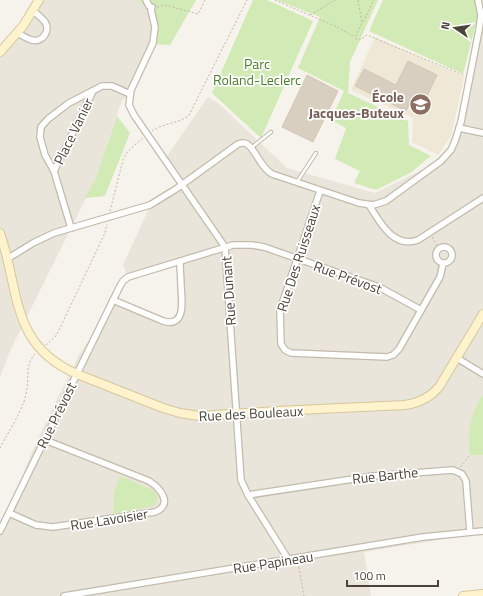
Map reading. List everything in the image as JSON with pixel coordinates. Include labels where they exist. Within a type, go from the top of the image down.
[{"type":"street","points":[[0,52],[17,33],[34,10],[39,0]]},
{"type":"street","points":[[130,94],[153,43],[155,27],[151,10],[152,7],[149,6],[146,0]]},
{"type":"street","points":[[7,259],[40,239],[71,228],[147,206],[182,184],[238,144],[244,143],[250,148],[269,172],[354,202],[369,205],[386,201],[444,158],[454,146],[470,77],[480,21],[478,0]]},
{"type":"street","points":[[17,33],[34,41],[45,36],[47,29],[46,23],[34,10]]},
{"type":"street","name":"Place Vanier","points":[[71,228],[54,171],[45,155],[40,138],[41,127],[48,119],[69,103],[102,86],[108,85],[130,94]]},
{"type":"street","name":"Place Vanier","points":[[54,171],[93,91]]},
{"type":"street","name":"Rue Dunant","points":[[130,94],[130,105],[132,112],[225,247],[240,475],[248,495],[288,559]]},
{"type":"street","points":[[459,128],[483,133]]},
{"type":"street","name":"Rue Des Ruisseaux","points":[[320,190],[279,313],[281,344],[283,348],[289,352],[391,356],[399,349],[440,277],[443,264],[450,261],[452,254],[447,248],[439,248]]},
{"type":"street","points":[[369,205],[384,228],[391,235],[399,240],[408,242],[415,241],[429,233],[483,198]]},
{"type":"street","name":"Rue des Bouleaux","points":[[0,233],[18,310],[30,335],[42,351],[64,368],[76,374],[163,408],[180,413],[204,416],[405,405],[415,403],[426,399],[436,391],[483,314]]},
{"type":"street","name":"Rue Prévost","points":[[0,531],[121,284],[126,279],[236,244],[258,246],[379,287],[421,310]]},
{"type":"street","points":[[439,248],[436,256],[443,264]]},
{"type":"street","points":[[113,300],[163,321],[175,321],[182,310],[180,262]]},
{"type":"street","points":[[457,358],[483,374]]},
{"type":"street","name":"Rue Lavoisier","points":[[9,513],[36,525],[52,527],[155,512],[163,505],[164,499],[159,489],[149,482],[44,440]]},
{"type":"street","name":"Rue Barthe","points":[[248,495],[373,476],[447,469],[457,471]]},
{"type":"street","points":[[457,471],[464,476],[467,484],[470,532]]},
{"type":"street","name":"Rue Papineau","points":[[64,596],[423,537],[483,531]]},
{"type":"street","points":[[463,596],[483,594]]},
{"type":"lane","points":[[250,148],[270,132]]},
{"type":"lane","points":[[297,182],[316,153]]},
{"type":"path","points":[[152,7],[165,6],[198,14],[205,0]]},
{"type":"path","points":[[275,0],[337,27],[360,40],[367,35],[461,75],[470,77]]},
{"type":"path","points":[[310,15],[335,0]]},
{"type":"path","points":[[358,0],[362,23]]},
{"type":"path","points":[[355,38],[374,0]]},
{"type":"path","points":[[429,233],[439,248]]},
{"type":"path","points":[[457,471],[470,455]]},
{"type":"path","points":[[297,558],[304,596]]},
{"type":"shaded area","points":[[35,0],[138,0],[149,10],[153,44],[130,95],[122,100],[95,180],[10,351],[0,377],[0,52],[9,43]]},
{"type":"shaded area","points":[[478,0],[483,0],[483,534],[364,552],[371,596],[0,596],[0,525],[8,511],[37,440],[79,355],[113,304],[177,321],[179,263],[130,281],[123,265],[151,204],[180,185],[165,159],[208,97],[218,103],[287,168],[375,193],[444,159],[456,128],[469,75],[480,7]]},
{"type":"shaded area","name":"École Jacques-Buteux","points":[[375,37],[464,77],[451,136],[438,155],[412,142],[413,118],[351,90]]},
{"type":"green space","points":[[138,0],[196,0],[170,45],[153,44],[149,10]]},
{"type":"green space","name":"Parc Roland-Leclerc","points":[[253,0],[267,0],[313,21],[261,138],[212,93]]},
{"type":"green space","points":[[277,0],[378,0],[350,62],[348,93],[408,121],[409,145],[431,156],[410,173],[376,190],[354,183],[360,171],[335,159],[346,128],[331,120],[344,91],[298,68],[320,17]]},
{"type":"green space","points":[[383,0],[478,0],[480,7],[463,74],[369,31]]},
{"type":"green space","points":[[117,116],[130,133],[105,196],[85,198],[95,180]]},
{"type":"green space","points":[[483,394],[483,455],[470,455],[470,423]]},
{"type":"green space","points":[[120,476],[155,491],[158,498],[154,506],[113,514],[114,493]]},
{"type":"building","points":[[408,61],[437,75],[425,100],[414,94],[406,111],[355,86],[364,69],[396,85]]},
{"type":"building","points":[[307,75],[338,91],[313,142],[282,127]]},
{"type":"place","name":"École Jacques-Buteux","points":[[420,104]]}]
